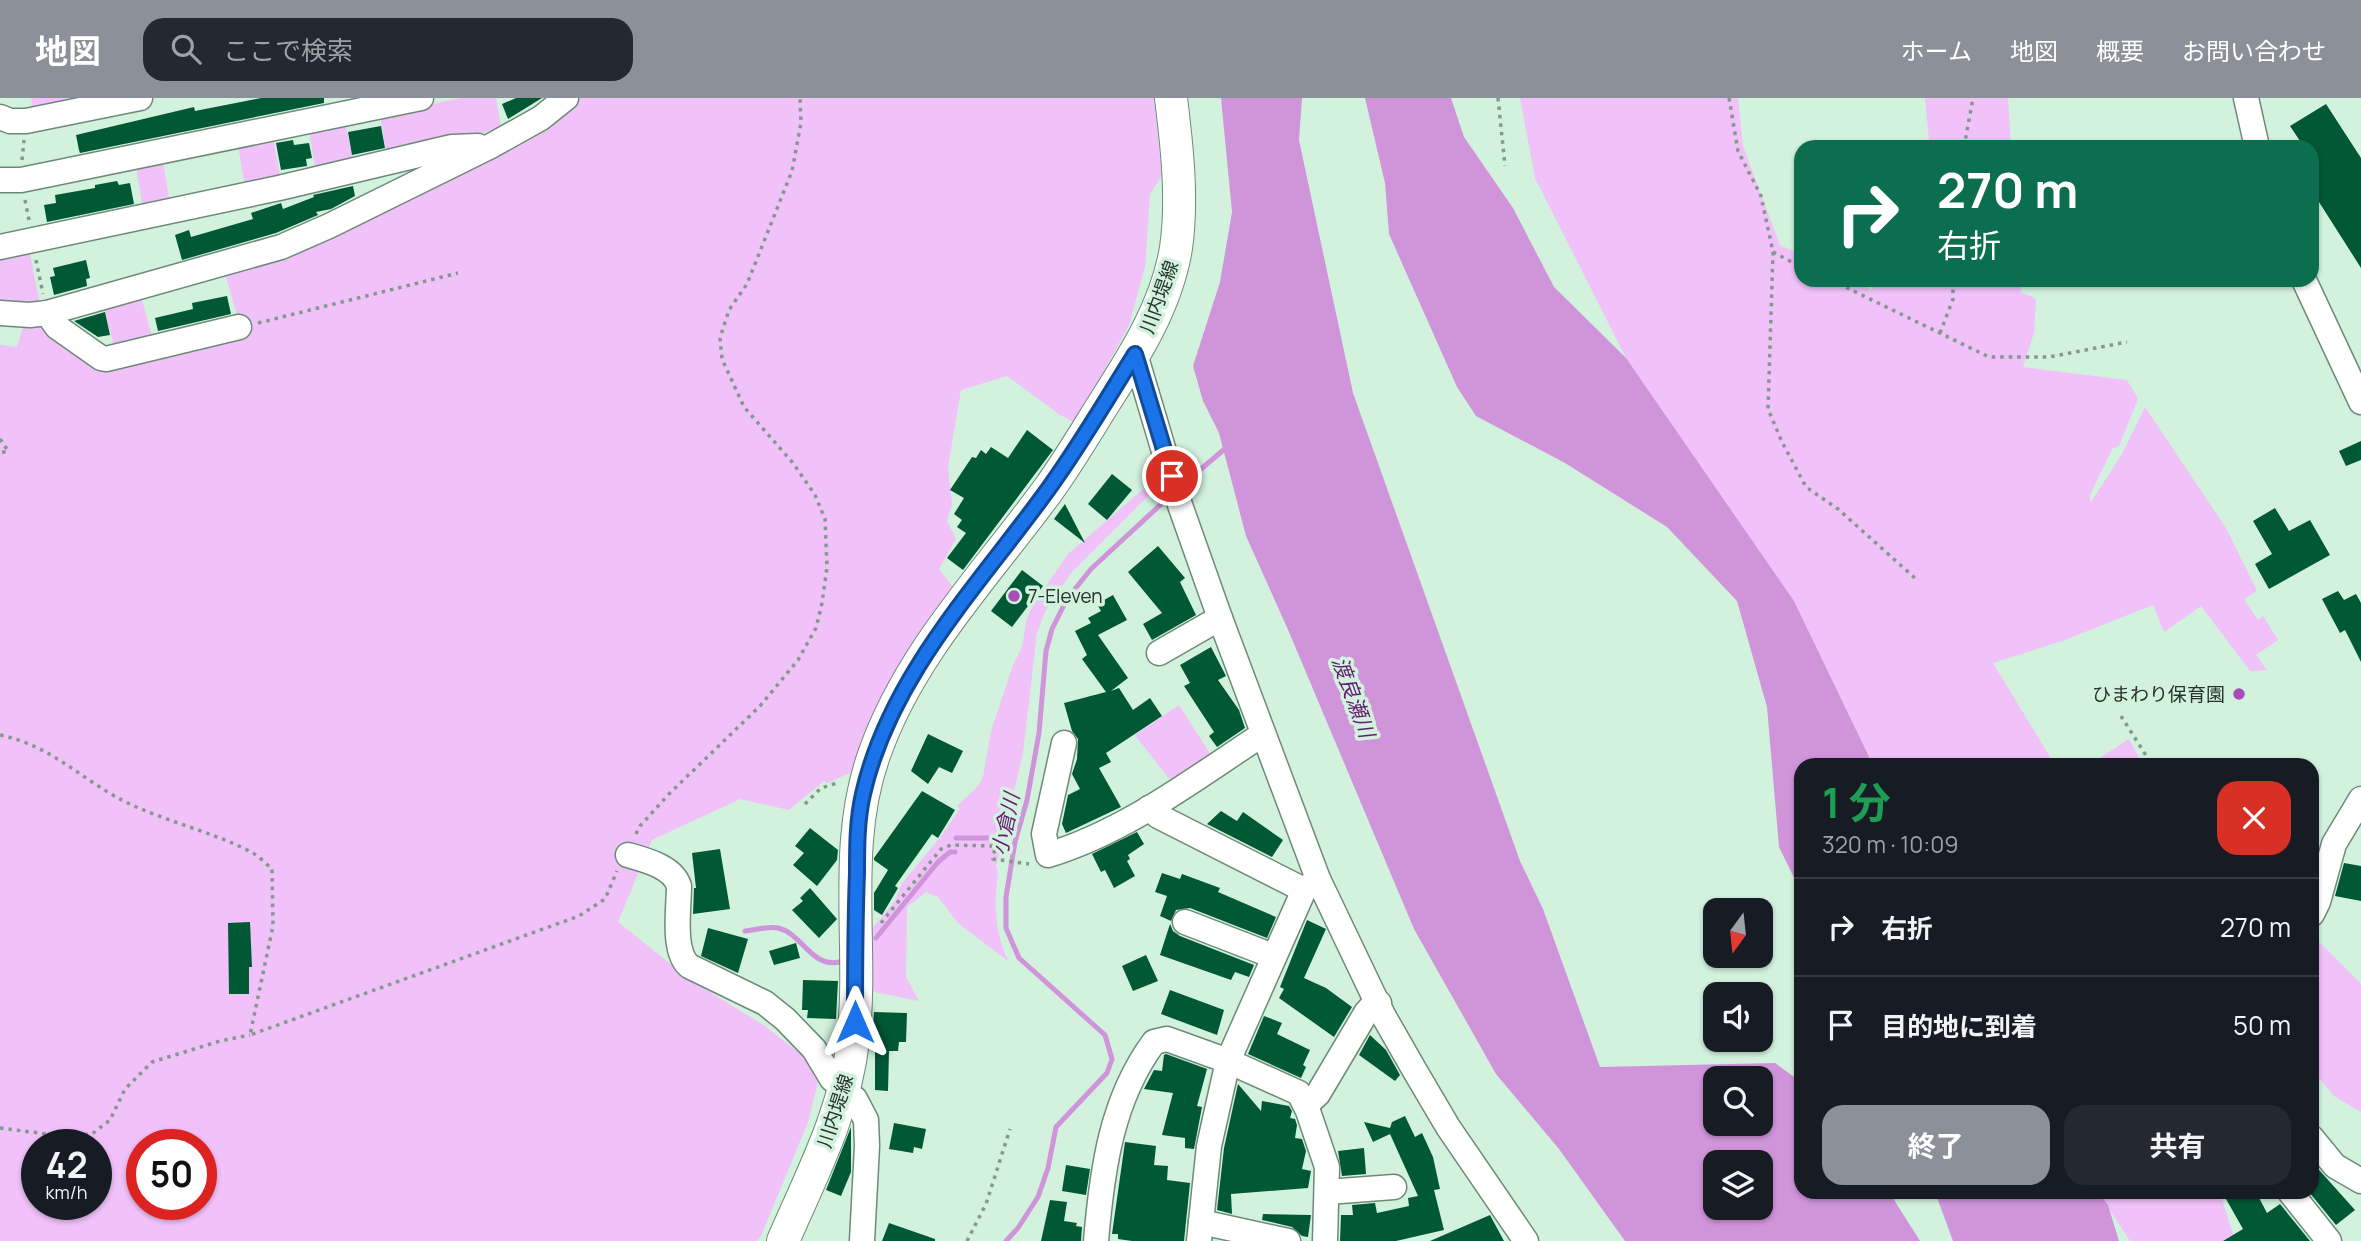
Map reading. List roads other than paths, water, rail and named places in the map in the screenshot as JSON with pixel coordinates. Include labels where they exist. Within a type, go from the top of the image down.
[{"type":"main road","name":"川内堤線","points":[[783,1241],[832,1131],[846,1089],[855,1022],[858,829],[862,796],[869,771],[894,709],[922,660],[946,622],[1049,489],[1135,354],[1160,302],[1175,250],[1179,219],[1171,98]]},
{"type":"street","points":[[0,117],[10,121],[26,121],[140,98]]},
{"type":"street","points":[[10,173],[21,180],[421,98]]},
{"type":"street","points":[[0,313],[30,315],[45,306],[281,247],[489,147],[541,118],[566,98]]},
{"type":"street","points":[[2246,98],[2255,140]]},
{"type":"street","points":[[0,247],[33,242],[452,148],[489,147]]},
{"type":"street","points":[[2307,287],[2361,402]]},
{"type":"street","points":[[45,306],[57,327],[106,359],[239,327]]},
{"type":"street","points":[[1135,354],[1181,505],[1262,734],[1311,884],[1448,1127],[1526,1241]]},
{"type":"street","points":[[1159,653],[1220,618]]},
{"type":"street","points":[[1064,743],[1044,834],[1048,855],[1080,845],[1149,808],[1262,734]]},
{"type":"street","points":[[2319,898],[2334,844],[2361,799]]},
{"type":"street","points":[[1149,808],[1158,816],[1311,884]]},
{"type":"street","points":[[628,855],[662,867],[676,877],[679,886],[678,947],[684,961],[765,1003],[785,1019],[814,1049],[832,1079],[855,1099],[866,1121],[867,1164],[862,1241]]},
{"type":"street","points":[[1288,1241],[1200,1232],[1209,1146],[1228,1061],[1273,956],[1311,884]]},
{"type":"street","points":[[1185,922],[1273,956]]},
{"type":"street","points":[[1306,1105],[1318,1094],[1366,1013],[1373,1004],[1379,1003]]},
{"type":"street","points":[[1096,1241],[1111,1130],[1138,1063],[1154,1042],[1167,1040],[1228,1061],[1294,1089],[1302,1097],[1326,1161],[1325,1241]]},
{"type":"street","points":[[2319,1147],[2335,1166],[2361,1181]]},
{"type":"street","points":[[1327,1192],[1394,1187]]},
{"type":"street","points":[[2296,1199],[2329,1241]]},
{"type":"water","name":"渡良瀬川","points":[[1221,98],[1302,98],[1299,140],[1353,393],[1520,861],[1543,909],[1600,1067],[1775,1063],[1794,1077],[1794,1199],[1893,1199],[1920,1241],[1625,1241],[1559,1149],[1496,1074],[1414,929],[1246,536],[1219,433],[1203,401],[1193,366],[1220,282],[1232,212]]},
{"type":"water","points":[[1365,98],[1451,98],[1464,137],[1513,208],[1554,287],[1626,358],[1794,601],[1870,758],[1794,758],[1794,878],[1779,847],[1767,707],[1737,601],[1667,527],[1565,463],[1476,416],[1457,387],[1389,234],[1385,183]]},
{"type":"water","points":[[1938,1199],[2103,1199],[2108,1205],[2119,1241],[1953,1241]]},
{"type":"waterway","name":"小倉川","points":[[1181,486],[1227,447]]},
{"type":"waterway","name":"小倉川","points":[[1006,1241],[1038,1197],[1048,1168],[1056,1127],[1107,1073],[1112,1059],[1105,1035],[1019,958],[1006,928],[1006,897],[1015,842],[1027,800],[1039,733],[1046,651],[1052,629],[1067,599],[1091,569],[1171,495]]},
{"type":"waterway","points":[[956,838],[991,838]]},
{"type":"waterway","points":[[876,938],[938,862],[950,852],[955,852]]},
{"type":"waterway","points":[[745,931],[778,928],[794,936],[821,960],[839,962]]},
{"type":"place","name":"7-Eleven","points":[[1014,596]]},
{"type":"place","name":"ひまわり保育園","points":[[2239,694]]}]
